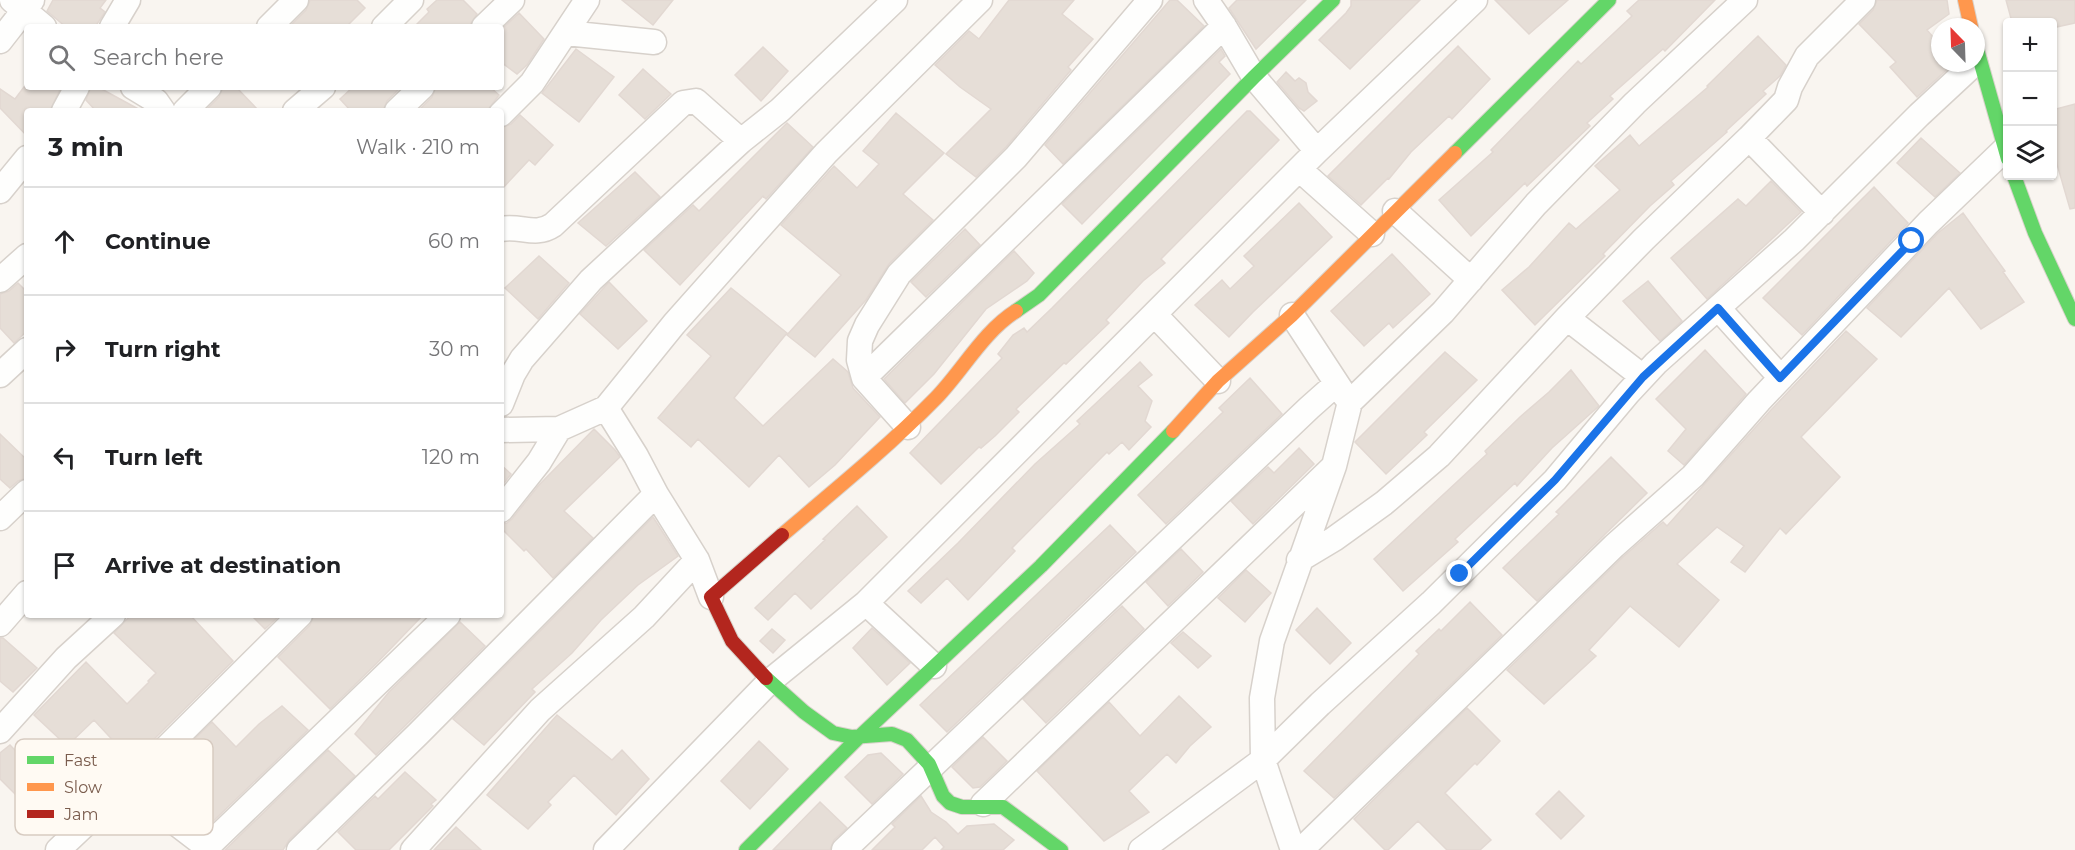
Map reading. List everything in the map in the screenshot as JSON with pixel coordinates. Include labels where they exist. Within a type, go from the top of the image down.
[{"type":"street","points":[[114,24],[128,0]]},
{"type":"street","points":[[272,24],[296,0]]},
{"type":"street","points":[[387,24],[411,0]]},
{"type":"street","points":[[487,24],[512,0]]},
{"type":"street","points":[[504,111],[532,83],[587,0]]},
{"type":"street","points":[[504,396],[522,359],[591,279],[741,141],[780,110],[895,0]]},
{"type":"street","points":[[504,430],[559,429],[606,408],[718,273],[826,153],[980,0]]},
{"type":"street","points":[[908,427],[864,378],[859,360],[860,341],[867,325],[899,274],[1016,157],[1150,0]]},
{"type":"street","points":[[711,597],[908,427],[948,386],[1000,321],[1039,295],[1333,0]]},
{"type":"street","points":[[606,850],[770,681],[866,603],[1317,151],[1474,0]]},
{"type":"street","points":[[746,850],[858,738],[1041,566],[1132,475],[1218,381],[1292,315],[1609,0]]},
{"type":"street","points":[[844,850],[1300,416],[1343,393],[1443,312],[1561,178],[1635,103],[1745,0]]},
{"type":"street","points":[[1299,560],[1334,539],[1384,503],[1439,456],[1644,238],[1786,100],[1790,87],[1807,56],[1863,0]]},
{"type":"street","points":[[1965,0],[1969,18]]},
{"type":"street","points":[[0,41],[22,4],[41,24]]},
{"type":"street","points":[[864,378],[1217,9],[1254,77],[1317,151]]},
{"type":"street","points":[[566,33],[654,42]]},
{"type":"street","points":[[1141,850],[1263,760],[1320,704],[1431,603],[1538,497],[1643,377],[1822,213],[1962,72]]},
{"type":"street","points":[[1981,72],[2003,145]]},
{"type":"street","points":[[66,108],[75,90]]},
{"type":"street","points":[[138,90],[156,101],[161,108]]},
{"type":"street","points":[[188,108],[206,90]]},
{"type":"street","points":[[299,108],[320,90]]},
{"type":"street","points":[[400,108],[419,90]]},
{"type":"street","points":[[504,228],[513,226],[534,232],[545,231],[683,102],[696,101],[741,141]]},
{"type":"street","points":[[1749,138],[1822,213]]},
{"type":"street","points":[[1301,850],[1614,546],[1694,476],[1780,378],[1928,223],[2003,158]]},
{"type":"street","points":[[0,191],[24,162]]},
{"type":"street","points":[[1299,169],[1372,234]]},
{"type":"street","points":[[2015,180],[2035,233],[2075,319]]},
{"type":"street","points":[[1395,211],[1471,280]]},
{"type":"street","points":[[0,280],[24,259]]},
{"type":"street","points":[[1718,308],[1780,378]]},
{"type":"street","points":[[1155,315],[1218,381]]},
{"type":"street","points":[[1292,315],[1343,393],[1334,466],[1272,641],[1262,698],[1263,760],[1293,850]]},
{"type":"street","points":[[1567,318],[1643,377]]},
{"type":"street","points":[[0,375],[24,353]]},
{"type":"street","points":[[606,408],[697,560],[724,627],[736,646],[770,681],[819,725],[842,737],[858,738],[889,733],[906,738],[932,767],[939,790],[948,802],[961,807],[982,804],[1004,807],[1061,850]]},
{"type":"street","points":[[504,506],[539,462],[559,429]]},
{"type":"street","points":[[982,804],[1334,466]]},
{"type":"street","points":[[299,850],[418,734],[656,494]]},
{"type":"street","points":[[0,518],[24,495]]},
{"type":"street","points":[[414,850],[540,710],[644,617],[697,560]]},
{"type":"street","points":[[0,624],[24,596]]},
{"type":"street","points":[[866,603],[934,666]]},
{"type":"street","points":[[0,731],[66,658],[110,618]]},
{"type":"street","points":[[173,739],[297,618]]},
{"type":"street","points":[[189,835],[206,848],[445,618]]},
{"type":"street","points":[[58,850],[74,835]]},
{"type":"building","points":[[53,0],[106,0],[100,8],[105,12],[97,24],[62,24],[47,11]]},
{"type":"building","points":[[310,0],[357,0],[365,8],[349,24],[292,24],[306,10]]},
{"type":"building","points":[[437,0],[463,0],[477,14],[471,24],[417,24],[429,12],[427,9]]},
{"type":"building","points":[[622,0],[673,0],[653,25]]},
{"type":"building","points":[[1009,0],[1074,0],[1062,14],[1093,39],[1068,67],[1071,70],[1006,147],[976,177],[946,154],[991,109],[960,87],[935,65],[969,31],[979,39]]},
{"type":"building","points":[[1170,0],[1177,0],[1204,26],[1063,164],[1045,145]]},
{"type":"building","points":[[1237,0],[1306,0],[1256,49],[1229,8]]},
{"type":"building","points":[[1351,0],[1420,0],[1350,69],[1319,40],[1346,13],[1351,6]]},
{"type":"building","points":[[1495,0],[1568,0],[1529,34]]},
{"type":"building","points":[[1639,0],[1715,0],[1665,51],[1663,49],[1610,96],[1613,99],[1587,123],[1590,126],[1527,186],[1525,183],[1471,236],[1439,200],[1493,152],[1491,150],[1578,61],[1581,64],[1632,16],[1627,11]]},
{"type":"building","points":[[1877,0],[1947,0],[1949,14],[1944,18],[1931,18],[1931,27],[1927,30],[1931,35],[1931,72],[1944,72],[1917,97],[1890,67],[1896,62],[1859,24],[1873,10]]},
{"type":"building","points":[[2006,0],[2075,0],[2075,23],[2057,27],[2057,18],[2011,18]]},
{"type":"building","points":[[519,13],[544,39],[527,65],[517,74],[504,64],[504,27]]},
{"type":"building","points":[[1758,36],[1786,65],[1780,76],[1763,91],[1766,94],[1727,132],[1671,181],[1674,185],[1650,206],[1603,254],[1605,256],[1535,325],[1502,290],[1529,267],[1569,223],[1576,229],[1620,190],[1595,166],[1630,135],[1639,146],[1708,87]]},
{"type":"building","points":[[1458,46],[1490,79],[1452,119],[1449,116],[1411,152],[1389,179],[1361,205],[1328,176]]},
{"type":"building","points":[[763,47],[788,71],[761,101],[735,75]]},
{"type":"building","points":[[576,49],[614,77],[579,122],[542,93]]},
{"type":"building","points":[[1221,49],[1225,56],[1219,62],[1230,74],[1082,224],[1062,204]]},
{"type":"building","points":[[643,69],[671,94],[645,119],[619,95]]},
{"type":"building","points":[[1286,72],[1295,81],[1299,78],[1306,83],[1308,92],[1317,101],[1304,111],[1277,82]]},
{"type":"building","points":[[24,87],[24,90],[60,90],[51,108],[24,108],[24,133],[0,108],[0,89],[15,99]]},
{"type":"building","points":[[90,90],[104,90],[136,108],[93,108],[86,100]]},
{"type":"building","points":[[222,90],[239,90],[256,108],[208,108],[219,97]]},
{"type":"building","points":[[350,90],[398,90],[387,101],[384,108],[348,108],[340,99]]},
{"type":"building","points":[[435,90],[493,90],[499,95],[489,108],[421,108],[432,97]]},
{"type":"building","points":[[2075,104],[2075,208],[2070,209],[2057,164],[2057,109]]},
{"type":"building","points":[[1247,111],[1250,111],[1279,140],[1161,259],[1165,263],[1143,281],[1106,320],[1109,323],[1016,409],[1019,412],[995,436],[981,448],[979,447],[941,484],[910,453],[1002,358],[998,354],[1013,335],[1024,328],[1027,332]]},
{"type":"building","points":[[896,113],[944,153],[903,194],[933,220],[889,264],[866,300],[815,357],[787,335],[841,275],[781,225],[834,166],[857,188],[879,164],[863,151]]},
{"type":"building","points":[[520,115],[553,145],[535,165],[529,160],[504,187],[504,127],[511,124]]},
{"type":"building","points":[[787,123],[813,147],[766,199],[763,196],[680,285],[644,250],[693,205],[699,211]]},
{"type":"building","points":[[1921,138],[1960,173],[1935,197],[1897,163]]},
{"type":"building","points":[[635,172],[660,197],[606,246],[578,223]]},
{"type":"building","points":[[1771,181],[1801,212],[1707,299],[1671,258],[1738,199],[1746,206]]},
{"type":"building","points":[[1874,187],[1908,223],[1802,335],[1763,298]]},
{"type":"building","points":[[1299,203],[1332,237],[1229,337],[1195,305],[1222,280],[1230,289],[1254,266],[1244,256]]},
{"type":"building","points":[[1963,213],[2005,271],[2003,272],[2024,302],[1981,329],[1949,288],[1901,337],[1867,308],[1938,233]]},
{"type":"building","points":[[965,229],[980,245],[926,297],[911,282]]},
{"type":"building","points":[[1014,251],[1034,273],[1027,281],[986,309],[934,374],[905,403],[884,379]]},
{"type":"building","points":[[1392,254],[1430,294],[1393,328],[1389,323],[1364,346],[1331,311]]},
{"type":"building","points":[[539,256],[569,283],[538,319],[505,288]]},
{"type":"building","points":[[1648,281],[1682,321],[1660,341],[1623,301]]},
{"type":"building","points":[[609,282],[647,321],[618,349],[580,314]]},
{"type":"building","points":[[18,283],[24,289],[24,334],[14,343],[0,328],[0,294],[9,291]]},
{"type":"building","points":[[731,288],[787,333],[734,398],[763,426],[833,359],[848,372],[853,388],[880,417],[835,465],[809,487],[779,455],[749,487],[698,439],[691,447],[658,418],[711,356],[687,335]]},
{"type":"building","points":[[1846,331],[1877,359],[1801,437],[1840,477],[1786,534],[1780,528],[1745,572],[1731,562],[1744,546],[1717,527],[1677,564],[1719,600],[1679,647],[1630,606],[1589,650],[1596,656],[1544,704],[1507,670],[1624,556],[1663,522],[1667,526],[1770,411]]},
{"type":"building","points":[[1705,350],[1746,394],[1684,465],[1668,451],[1686,429],[1656,399]]},
{"type":"building","points":[[1445,352],[1477,380],[1424,432],[1427,435],[1386,474],[1355,442]]},
{"type":"building","points":[[1140,362],[1152,375],[1138,386],[1152,401],[1145,421],[1151,427],[1129,450],[1122,442],[1109,454],[1107,452],[1012,548],[1015,551],[968,600],[947,578],[921,603],[908,591],[1035,464],[1080,424],[1077,421]]},
{"type":"building","points":[[1571,370],[1599,406],[1552,448],[1517,486],[1515,483],[1455,539],[1458,542],[1403,591],[1374,559],[1487,454],[1485,451]]},
{"type":"building","points":[[1250,378],[1282,414],[1166,524],[1138,495],[1223,412],[1219,408]]},
{"type":"building","points":[[594,429],[620,457],[564,511],[593,538],[553,578],[526,549],[524,551],[504,531],[504,524],[512,519],[539,485]]},
{"type":"building","points":[[0,434],[24,457],[24,479],[10,488],[0,479]]},
{"type":"building","points":[[1299,448],[1314,464],[1253,524],[1231,501],[1268,467],[1274,473]]},
{"type":"building","points":[[1611,457],[1647,493],[1537,601],[1503,568],[1559,514],[1556,512]]},
{"type":"building","points":[[504,468],[511,474],[504,483]]},
{"type":"building","points":[[857,506],[887,537],[811,609],[795,593],[768,620],[755,608]]},
{"type":"building","points":[[653,517],[678,556],[638,585],[601,620],[572,653],[532,689],[535,692],[484,745],[453,719]]},
{"type":"building","points":[[1110,525],[1136,552],[947,732],[920,705]]},
{"type":"building","points":[[1181,549],[1203,572],[1168,606],[1146,582]]},
{"type":"building","points":[[1246,570],[1271,593],[1245,622],[1218,598]]},
{"type":"building","points":[[1470,602],[1502,635],[1334,798],[1304,771],[1419,654],[1416,651],[1439,629],[1441,631]]},
{"type":"building","points":[[1122,606],[1144,629],[1046,723],[1023,699]]},
{"type":"building","points":[[1317,608],[1351,643],[1330,664],[1296,630]]},
{"type":"building","points":[[128,618],[193,618],[233,661],[154,739],[112,739],[94,720],[74,739],[60,739],[34,715],[86,662],[127,704],[156,673],[114,633]]},
{"type":"building","points":[[254,618],[277,618],[265,629]]},
{"type":"building","points":[[313,618],[420,618],[330,709],[278,657],[310,625]]},
{"type":"building","points":[[460,622],[485,646],[376,755],[355,734],[389,692]]},
{"type":"building","points":[[872,628],[910,663],[887,685],[853,648]]},
{"type":"building","points":[[772,629],[785,640],[773,653],[760,641]]},
{"type":"building","points":[[1183,632],[1211,656],[1198,668],[1171,643]]},
{"type":"building","points":[[0,638],[3,638],[37,668],[13,692],[0,681]]},
{"type":"building","points":[[1179,696],[1211,727],[1190,746],[1176,763],[1167,754],[1129,791],[1149,812],[1104,841],[1037,771],[1109,702],[1140,736]]},
{"type":"building","points":[[282,706],[308,730],[213,821],[213,739],[194,739],[212,722],[236,747],[259,724]]},
{"type":"building","points":[[1467,708],[1500,741],[1445,793],[1491,840],[1480,850],[1447,850],[1418,821],[1388,850],[1385,850],[1354,819]]},
{"type":"building","points":[[557,715],[612,760],[622,750],[649,779],[616,815],[574,775],[548,802],[551,805],[528,829],[487,795]]},
{"type":"building","points":[[983,737],[1007,761],[980,787],[973,788],[952,767]]},
{"type":"building","points":[[759,741],[788,769],[750,809],[721,781]]},
{"type":"building","points":[[10,745],[15,750],[15,794],[0,779],[0,753]]},
{"type":"building","points":[[328,750],[355,776],[289,840],[283,850],[225,850]]},
{"type":"building","points":[[881,753],[903,774],[872,804],[845,777],[868,755]]},
{"type":"building","points":[[405,772],[436,800],[431,804],[433,806],[389,850],[356,850],[338,832],[375,796],[378,799]]},
{"type":"building","points":[[1559,791],[1584,816],[1561,839],[1536,814]]},
{"type":"building","points":[[921,796],[931,812],[958,834],[967,826],[994,824],[1014,840],[1003,850],[941,850],[944,847],[935,837],[922,850],[872,850],[895,827],[892,824]]},
{"type":"building","points":[[820,802],[847,828],[834,840],[830,850],[773,850]]},
{"type":"building","points":[[456,827],[481,850],[434,850]]},
{"type":"traffic: fast","points":[[1016,311],[1039,295],[1333,0]]},
{"type":"traffic: fast","points":[[1455,153],[1609,0]]},
{"type":"traffic: fast","points":[[1983,72],[2003,141]]},
{"type":"traffic: fast","points":[[2015,180],[2035,233],[2075,319]]},
{"type":"traffic: fast","points":[[746,850],[858,738],[1041,566],[1173,431]]},
{"type":"traffic: fast","points":[[766,678],[804,712],[833,733],[852,737],[892,734],[907,740],[929,764],[943,796],[950,803],[962,807],[1003,807],[1061,850]]},
{"type":"traffic: slow","points":[[1965,0],[1969,18]]},
{"type":"traffic: slow","points":[[1173,431],[1218,381],[1292,315],[1455,153]]},
{"type":"traffic: slow","points":[[782,535],[918,416],[946,387],[993,330],[1016,311]]},
{"type":"traffic: jam","points":[[766,678],[732,641],[711,597],[782,535]]},
{"type":"route","points":[[1460,574],[1555,480],[1656,363],[1718,308],[1780,378],[1912,241]]}]
